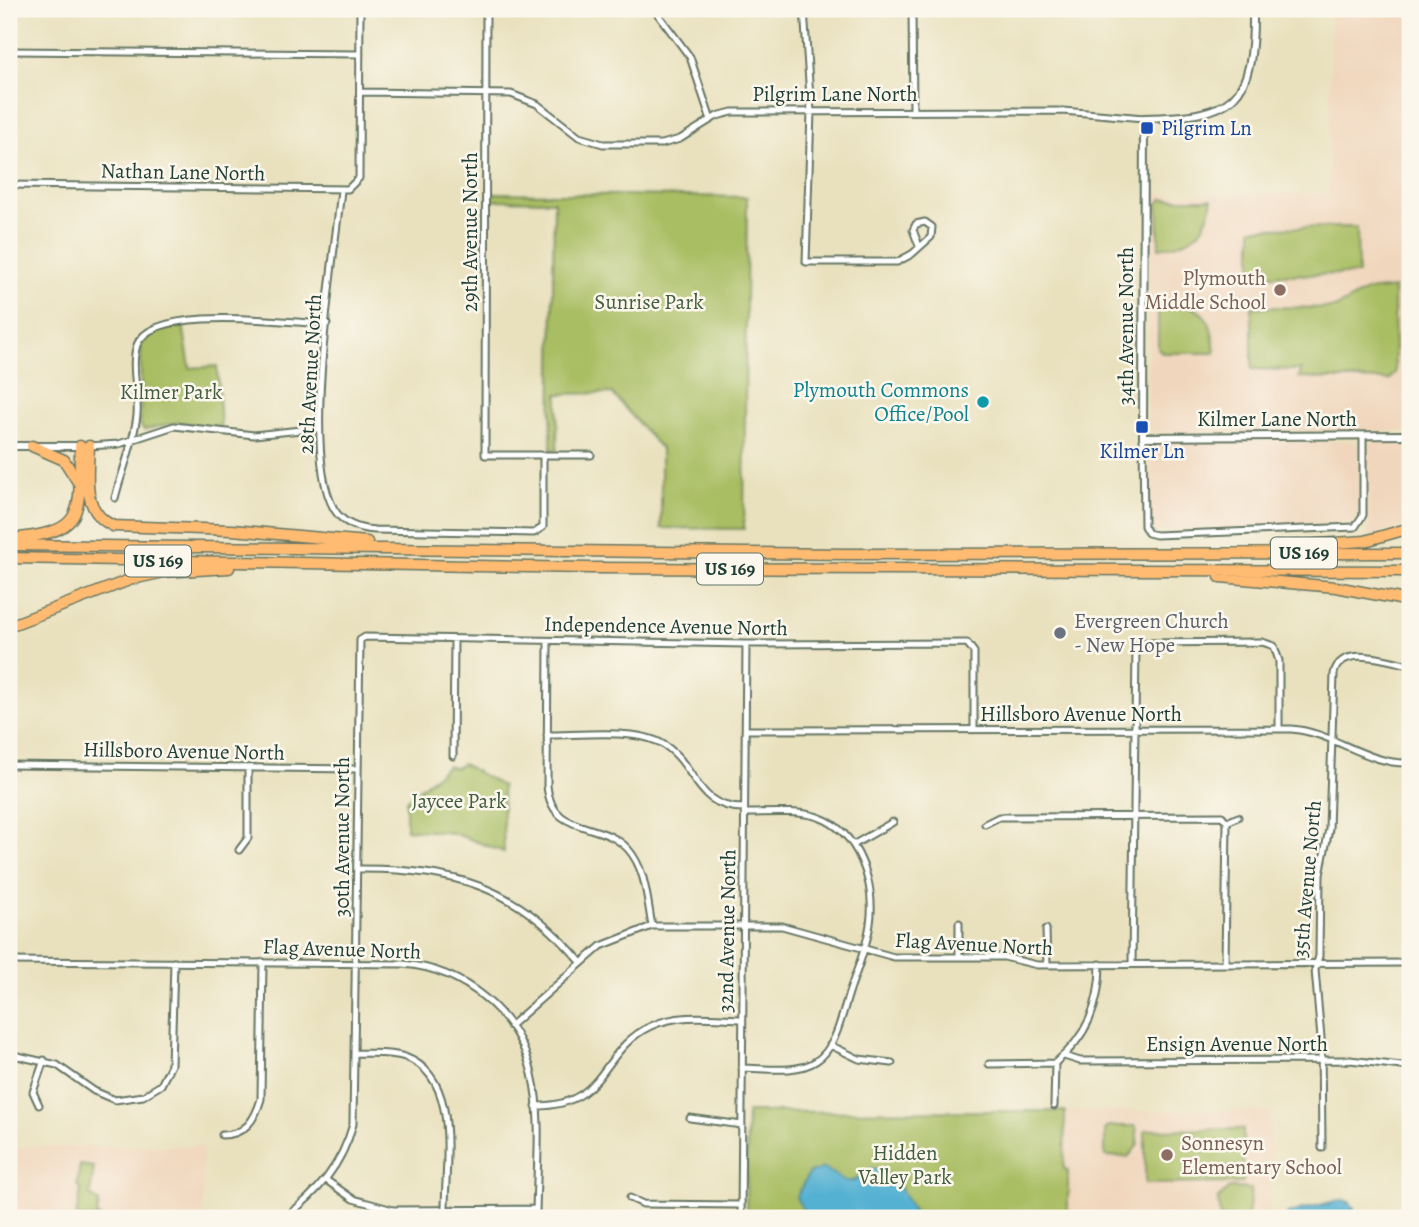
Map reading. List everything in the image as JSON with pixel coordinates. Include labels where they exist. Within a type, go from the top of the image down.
[{"type":"highway","points":[[32,446],[64,460],[77,477],[80,489]]},
{"type":"highway","points":[[9,539],[45,536],[63,529],[79,507],[85,446]]},
{"type":"highway","points":[[85,446],[89,501],[102,521],[113,526],[232,530],[366,542],[394,548]]},
{"type":"highway","points":[[1197,553],[1365,541],[1410,528]]},
{"type":"highway","name":"US 169","points":[[9,545],[848,554],[1410,553]]},
{"type":"highway","name":"US 169","points":[[9,558],[306,564],[1410,571]]},
{"type":"highway","points":[[9,626],[43,616],[110,586],[146,576],[306,564]]},
{"type":"highway","points":[[1154,570],[1336,587],[1410,601]]},
{"type":"street","points":[[360,9],[360,92]]},
{"type":"street","name":"29th Avenue North","points":[[486,9],[485,455],[543,455]]},
{"type":"street","points":[[654,9],[690,57],[702,100],[711,120]]},
{"type":"street","points":[[804,9],[811,112],[806,262],[897,262],[919,246],[932,232],[925,222],[916,224],[913,230],[919,246]]},
{"type":"street","points":[[912,9],[913,111]]},
{"type":"street","name":"Pilgrim Lane North","points":[[360,92],[511,94],[529,100],[579,138],[603,144],[662,144],[680,139],[711,120],[732,112],[1063,111],[1144,118],[1196,116],[1209,113],[1232,98],[1250,68],[1253,9]]},
{"type":"street","points":[[9,51],[360,54]]},
{"type":"street","name":"Nathan Lane North","points":[[9,185],[341,190],[355,186],[359,178],[360,92]]},
{"type":"street","name":"34th Avenue North","points":[[1144,118],[1143,437],[1144,520],[1148,533],[1277,533],[1350,529],[1359,525],[1363,515],[1363,436]]},
{"type":"street","name":"28th Avenue North","points":[[341,190],[319,428],[323,477],[335,509],[349,524],[375,530],[534,533],[543,527],[543,455]]},
{"type":"street","points":[[115,498],[132,439],[138,403],[135,354],[140,339],[149,331],[183,321],[212,319],[327,324]]},
{"type":"street","points":[[9,447],[109,445],[174,426],[254,435],[319,428]]},
{"type":"street","name":"Kilmer Lane North","points":[[1143,437],[1410,435]]},
{"type":"street","points":[[543,455],[591,455]]},
{"type":"street","name":"Independence Avenue North","points":[[360,640],[365,637],[971,646],[974,729]]},
{"type":"street","points":[[453,756],[454,639]]},
{"type":"street","name":"30th Avenue North","points":[[284,1218],[310,1199],[326,1180],[341,1158],[354,1124],[360,640]]},
{"type":"street","points":[[548,641],[547,786],[551,805],[564,820],[608,835],[628,849],[642,874],[652,926]]},
{"type":"street","points":[[1132,964],[1136,647],[1140,643],[1262,642],[1274,646],[1278,654],[1279,728]]},
{"type":"street","name":"32nd Avenue North","points":[[741,1218],[746,644]]},
{"type":"street","points":[[1332,738],[1334,674],[1339,662],[1356,656],[1410,665]]},
{"type":"street","name":"Hillsboro Avenue North","points":[[745,730],[1301,729],[1332,738],[1378,760],[1410,763]]},
{"type":"street","points":[[547,735],[632,736],[656,741],[674,753],[708,797],[725,807],[796,813],[821,818],[842,831],[853,845],[863,866],[871,902],[870,928],[830,1045],[822,1057],[803,1067],[742,1068]]},
{"type":"street","name":"35th Avenue North","points":[[1322,1148],[1317,964],[1320,875],[1329,829],[1332,738]]},
{"type":"street","name":"Hillsboro Avenue North","points":[[9,765],[358,769]]},
{"type":"street","points":[[239,850],[248,838],[248,768]]},
{"type":"street","points":[[985,824],[999,817],[1222,817],[1227,822],[1225,964]]},
{"type":"street","points":[[1227,822],[1237,817]]},
{"type":"street","points":[[853,845],[893,822]]},
{"type":"street","points":[[357,869],[444,874],[493,891],[538,918],[580,961]]},
{"type":"street","points":[[959,923],[959,957]]},
{"type":"street","name":"Flag Avenue North","points":[[9,961],[403,964],[436,970],[469,985],[510,1026],[532,1009],[580,961],[616,938],[652,926],[744,925],[800,929],[864,949],[906,958],[1004,957],[1047,965],[1410,963]]},
{"type":"street","points":[[1046,929],[1047,965]]},
{"type":"street","points":[[9,1054],[44,1060],[67,1070],[94,1091],[115,1100],[133,1099],[152,1091],[160,1085],[171,1065],[174,962]]},
{"type":"street","points":[[222,1135],[235,1135],[243,1130],[253,1120],[261,1099],[263,962]]},
{"type":"street","points":[[989,1064],[1055,1063],[1064,1056],[1078,1040],[1094,1011],[1099,995],[1100,964]]},
{"type":"street","points":[[536,1106],[561,1104],[582,1096],[627,1043],[649,1027],[674,1019],[742,1019]]},
{"type":"street","points":[[510,1026],[529,1065],[536,1106],[536,1218]]},
{"type":"street","points":[[830,1045],[859,1059],[892,1063]]},
{"type":"street","points":[[356,1053],[407,1058],[429,1072],[436,1082],[444,1102],[444,1210]]},
{"type":"street","name":"Ensign Avenue North","points":[[1064,1056],[1080,1060],[1350,1060],[1410,1067]]},
{"type":"street","points":[[39,1105],[33,1092],[44,1060]]},
{"type":"street","points":[[1054,1106],[1055,1063]]},
{"type":"street","points":[[690,1118],[742,1125]]},
{"type":"street","points":[[326,1180],[353,1199],[381,1208],[536,1209]]},
{"type":"street","points":[[630,1198],[643,1204],[741,1205]]},
{"type":"shaded area","name":"Plymouth Middle School","points":[[1331,9],[1410,9],[1410,431],[1153,432],[1148,428],[1149,194],[1329,194]]},
{"type":"shaded area","points":[[1355,441],[1358,445],[1359,516],[1353,522],[1154,531],[1150,527],[1149,445],[1152,442]]},
{"type":"shaded area","points":[[1410,441],[1410,525],[1368,537],[1367,447],[1372,442]]},
{"type":"shaded area","name":"Sonnesyn Elementary School","points":[[1065,1111],[1271,1111],[1270,1218],[1063,1218]]},
{"type":"shaded area","points":[[202,1146],[203,1218],[9,1218],[9,1147]]},
{"type":"green space","name":"Sunrise Park","points":[[491,193],[747,197],[744,529],[661,528],[661,449],[612,393],[558,394],[557,450],[551,450],[554,201],[491,200]]},
{"type":"green space","points":[[1162,199],[1212,199],[1206,220],[1196,234],[1180,243],[1159,248],[1158,203]]},
{"type":"green space","points":[[1357,227],[1358,274],[1252,275],[1252,228]]},
{"type":"green space","points":[[1394,288],[1395,373],[1389,380],[1299,378],[1301,370],[1252,369],[1252,307],[1335,308],[1366,291]]},
{"type":"green space","points":[[1173,300],[1193,308],[1206,318],[1212,332],[1215,353],[1162,353],[1158,348],[1158,301]]},
{"type":"green space","name":"Kilmer Park","points":[[183,324],[190,368],[217,366],[221,427],[179,422],[144,430],[140,425],[141,345],[152,333]]},
{"type":"green space","name":"Jaycee Park","points":[[463,764],[502,786],[504,852],[453,833],[406,829],[406,800],[447,766],[455,768]]},
{"type":"green space","name":"Hidden Valley Park","points":[[1065,1111],[1064,1169],[1068,1170],[1068,1218],[746,1218],[747,1112]]},
{"type":"green space","points":[[1109,1126],[1136,1126],[1138,1145],[1128,1157],[1105,1156],[1105,1130]]},
{"type":"green space","points":[[1243,1129],[1243,1183],[1145,1184],[1145,1130]]},
{"type":"green space","points":[[80,1165],[94,1167],[90,1195],[99,1202],[97,1216],[102,1218],[76,1218],[81,1190],[77,1185]]},
{"type":"green space","points":[[1229,1188],[1251,1189],[1248,1218],[1220,1218],[1218,1199]]},
{"type":"water","points":[[824,1168],[845,1181],[854,1181],[872,1168],[880,1171],[894,1181],[909,1202],[916,1218],[808,1218],[796,1197],[809,1173]]},
{"type":"water","points":[[1340,1200],[1349,1202],[1354,1208],[1349,1218],[1286,1218],[1288,1213]]},
{"type":"place","name":"Pilgrim Ln","points":[[1147,128]]},
{"type":"place","name":"Plymouth Middle School","points":[[1280,290]]},
{"type":"place","name":"Plymouth Commons Office/Pool","points":[[983,402]]},
{"type":"place","name":"Kilmer Ln","points":[[1142,427]]},
{"type":"place","name":"Evergreen Church - New Hope","points":[[1060,633]]},
{"type":"place","name":"Sonnesyn Elementary School","points":[[1167,1155]]}]
